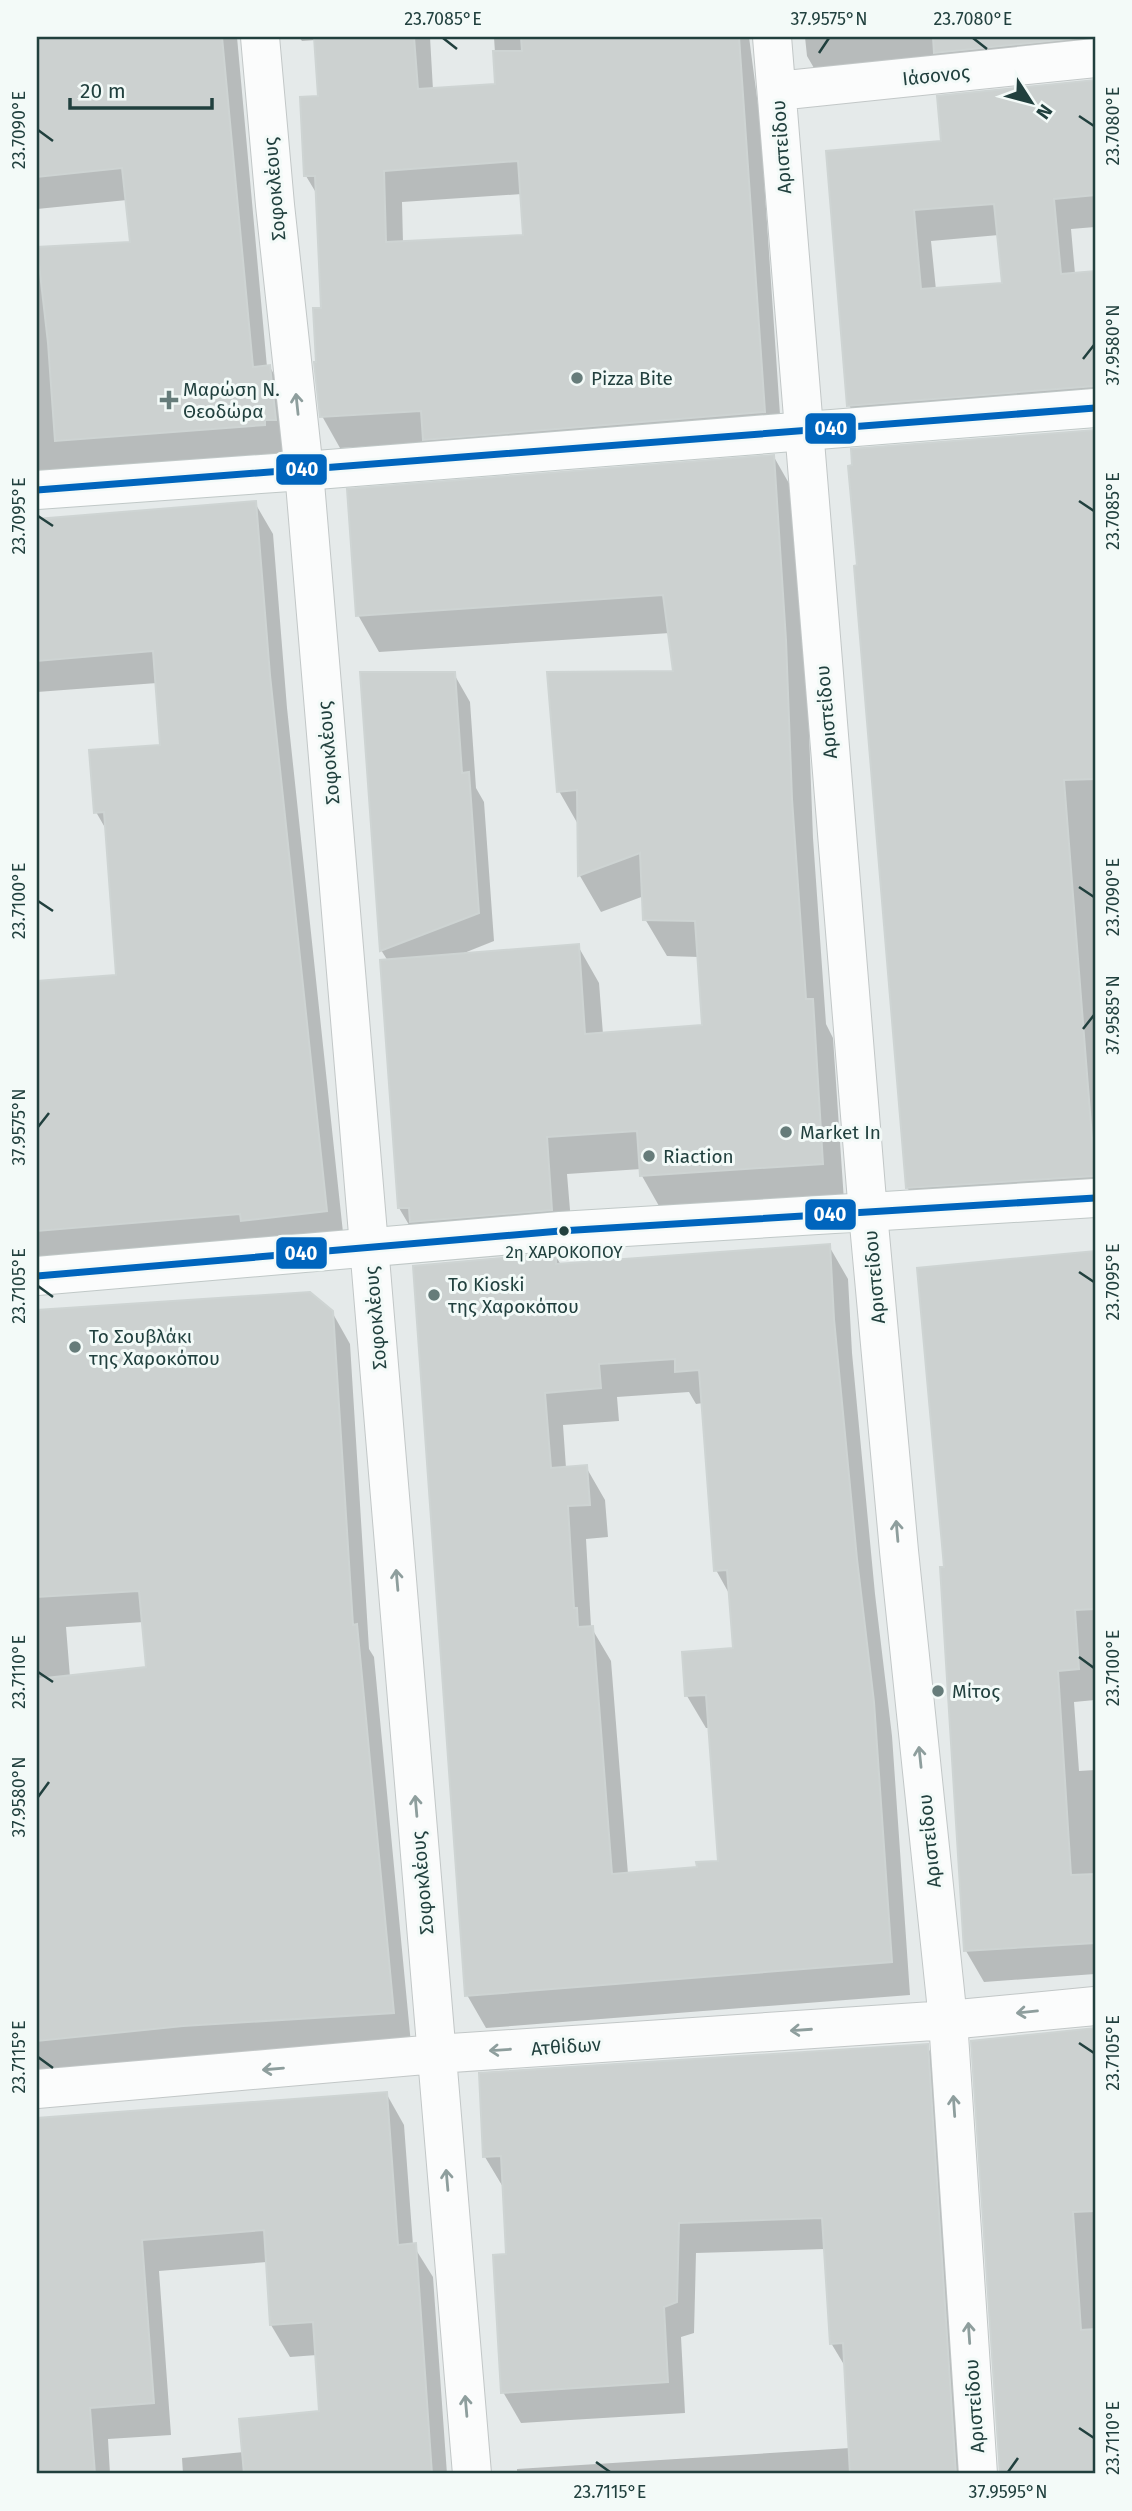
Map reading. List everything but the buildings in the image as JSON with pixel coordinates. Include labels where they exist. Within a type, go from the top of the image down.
[{"type":"street","name":"Σοφοκλέους","points":[[260,37],[304,471],[472,2474]]},
{"type":"street","name":"Αριστείδου","points":[[772,37],[868,1213],[899,1551],[948,2020],[978,2474]]},
{"type":"street","name":"Ιάσονος","points":[[776,91],[1095,58]]},
{"type":"street","points":[[37,490],[1095,408]]},
{"type":"street","points":[[37,1276],[560,1231],[1095,1198]]},
{"type":"street","name":"Ατθίδων","points":[[37,2089],[436,2054],[948,2020],[1095,2006]]},
{"type":"transit line","name":"040","points":[[37,490],[1095,408]]},
{"type":"transit line","name":"040","points":[[37,1276],[560,1231],[1095,1198]]},
{"type":"place","name":"Pizza Bite","points":[[577,378]]},
{"type":"place","name":"Μαρώση Ν. Θεοδώρα","points":[[169,400]]},
{"type":"place","name":"Market In","points":[[786,1132]]},
{"type":"place","name":"Riaction","points":[[649,1156]]},
{"type":"place","name":"2η ΧΑΡΟΚΟΠΟΥ","points":[[564,1231]]},
{"type":"place","name":"Το Kioski της Χαροκόπου","points":[[434,1295]]},
{"type":"place","name":"Το Σουβλάκι της Χαροκόπου","points":[[75,1347]]},
{"type":"place","name":"Μίτος","points":[[938,1691]]}]
